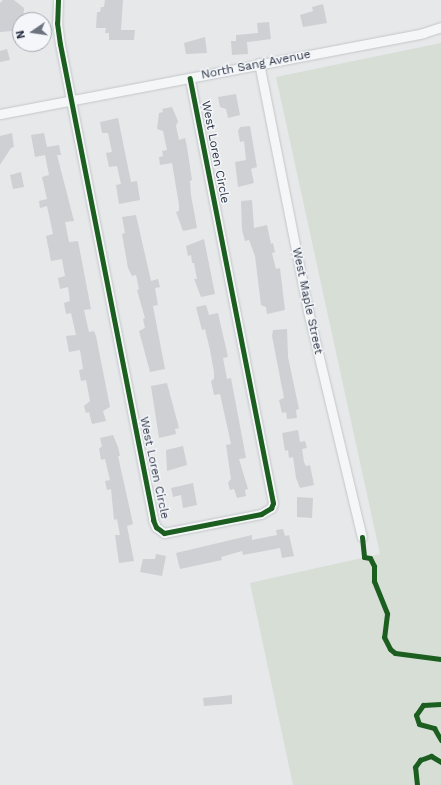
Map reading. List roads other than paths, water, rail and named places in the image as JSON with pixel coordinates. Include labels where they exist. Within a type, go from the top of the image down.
[{"type":"street","points":[[58,0],[56,23],[71,100]]},
{"type":"street","name":"North Sang Avenue","points":[[0,114],[190,78],[259,63],[423,33],[441,27]]},
{"type":"street","name":"West Maple Street","points":[[259,63],[308,311],[362,537]]},
{"type":"street","name":"West Loren Circle","points":[[71,100],[153,520],[160,531],[170,533],[261,514],[271,508],[273,503],[190,78]]}]
